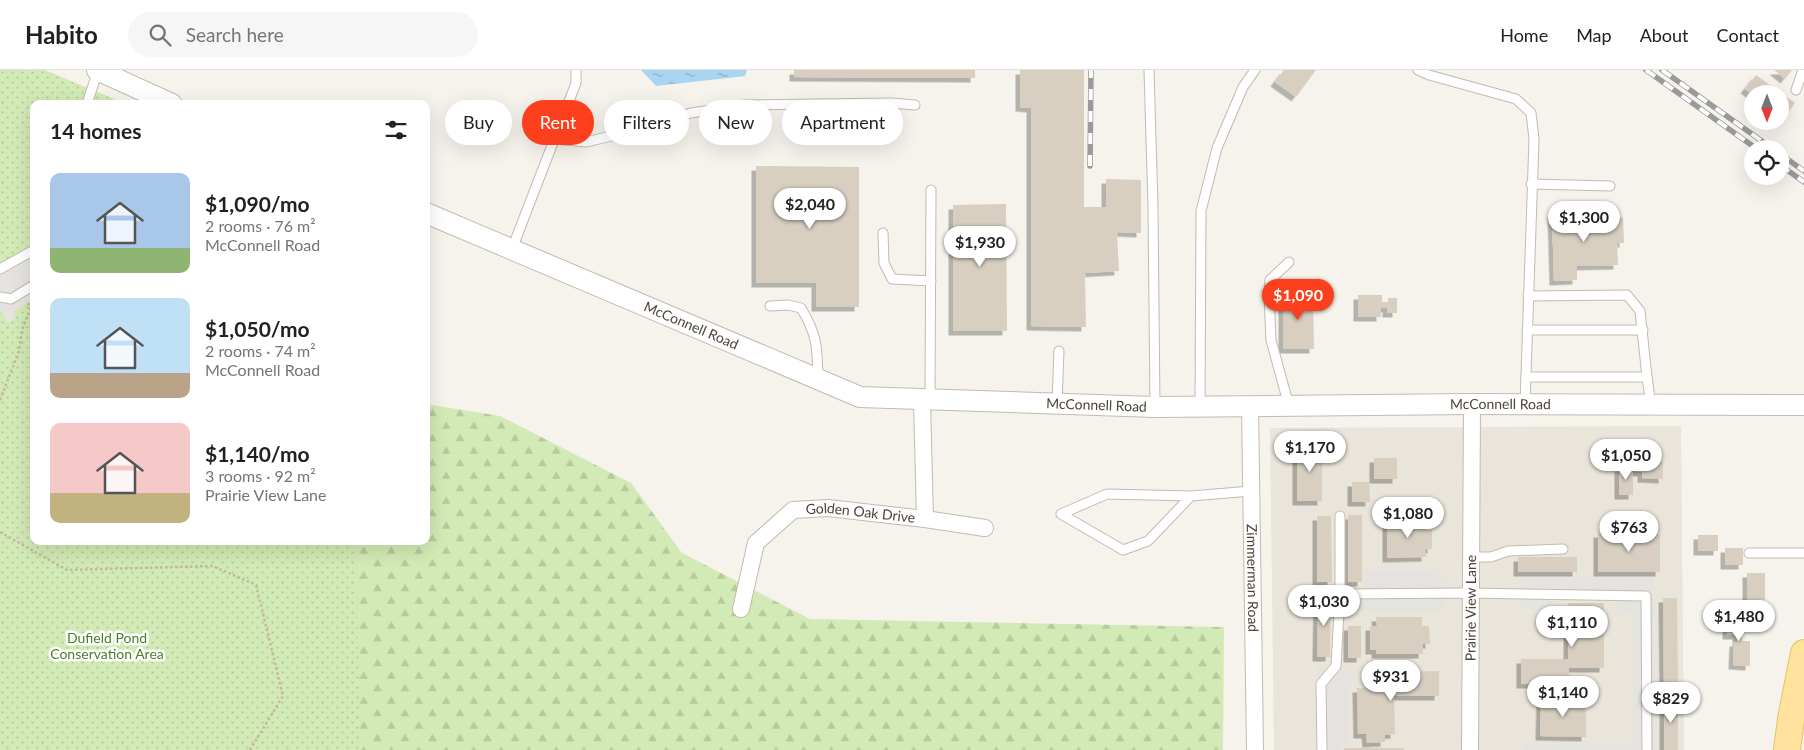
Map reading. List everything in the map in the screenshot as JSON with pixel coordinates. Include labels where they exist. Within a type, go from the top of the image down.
[{"type":"main road","points":[[1790,748],[1800,699],[1804,653]]},
{"type":"street","points":[[103,71],[164,100]]},
{"type":"street","name":"McConnell Road","points":[[430,215],[860,397],[1155,407],[1472,404],[1804,405]]},
{"type":"street","points":[[924,519],[926,400]]},
{"type":"street","name":"Prairie View Lane","points":[[1470,750],[1472,404]]},
{"type":"street","name":"Zimmerman Road","points":[[1250,406],[1255,750]]},
{"type":"street","name":"Golden Oak Drive","points":[[741,609],[756,543],[793,510],[828,508],[985,528]]},
{"type":"lane","points":[[569,100],[576,83],[576,70]]},
{"type":"lane","points":[[1149,70],[1154,207],[1155,407]]},
{"type":"lane","points":[[1200,407],[1201,211],[1217,148],[1243,87],[1255,70]]},
{"type":"lane","points":[[1418,70],[1429,75],[1516,99],[1532,112],[1534,139],[1531,184],[1526,404]]},
{"type":"lane","points":[[1796,90],[1803,70]]},
{"type":"lane","points":[[89,100],[103,71]]},
{"type":"lane","points":[[594,140],[624,133],[691,112],[745,105],[881,103],[916,105]]},
{"type":"lane","points":[[512,250],[552,145]]},
{"type":"lane","points":[[1531,184],[1610,186]]},
{"type":"lane","points":[[926,400],[931,280],[931,190]]},
{"type":"lane","points":[[884,233],[884,263],[892,279],[931,280]]},
{"type":"lane","points":[[0,269],[30,252]]},
{"type":"lane","points":[[1289,262],[1270,280],[1269,294],[1271,340],[1289,406]]},
{"type":"lane","points":[[0,297],[11,299],[30,287]]},
{"type":"lane","points":[[1528,296],[1627,295],[1640,311],[1651,405]]},
{"type":"lane","points":[[770,306],[788,305],[801,308],[811,324],[817,342],[818,379]]},
{"type":"lane","points":[[1527,330],[1643,330]]},
{"type":"lane","points":[[1056,403],[1059,352]]},
{"type":"lane","points":[[1526,377],[1647,377]]},
{"type":"lane","points":[[1191,496],[1148,541],[1123,550],[1061,514],[1107,494],[1191,496],[1251,491]]},
{"type":"lane","points":[[1322,750],[1321,684],[1336,666],[1340,594],[1340,516]]},
{"type":"lane","points":[[1471,557],[1491,557],[1508,551],[1563,549]]},
{"type":"lane","points":[[1749,554],[1804,553]]},
{"type":"lane","points":[[1340,594],[1470,593],[1646,596],[1648,750]]},
{"type":"path","points":[[0,400],[20,352],[22,330],[30,310],[24,291]]},
{"type":"path","points":[[0,532],[67,570],[213,566],[256,585],[283,696],[250,750]]},
{"type":"shaded area","points":[[30,246],[30,301],[14,311],[16,318],[8,323],[0,309],[0,265]]},
{"type":"shaded area","points":[[1681,426],[1684,750],[1274,750],[1270,428]]},
{"type":"shaded area","points":[[1364,570],[1438,570],[1438,580],[1445,580],[1445,610],[1359,611],[1359,600],[1364,589]]},
{"type":"shaded area","points":[[1653,576],[1654,750],[1522,750],[1522,744],[1633,744],[1633,614],[1618,613],[1618,599],[1551,599],[1551,610],[1521,610],[1521,577]]},
{"type":"shaded area","points":[[1318,665],[1344,665],[1355,675],[1346,691],[1347,746],[1340,746],[1340,750],[1320,750]]},
{"type":"green space","name":"Dufield Pond Conservation Area","points":[[0,70],[45,70],[116,100],[30,100],[30,545],[355,545],[361,750],[0,750]]},
{"type":"green space","points":[[430,405],[500,416],[631,483],[682,553],[810,619],[1224,627],[1223,750],[0,750],[33,545],[430,545]]},
{"type":"water","points":[[641,70],[747,70],[745,76],[656,86]]},
{"type":"building","points":[[794,70],[975,70],[975,78],[794,77]]},
{"type":"building","points":[[1020,70],[1084,70],[1084,207],[1106,207],[1106,179],[1141,180],[1141,233],[1117,232],[1119,271],[1085,273],[1086,327],[1031,326],[1031,108],[1020,107]]},
{"type":"building","points":[[1284,70],[1316,70],[1296,97],[1275,82]]},
{"type":"building","points":[[1774,70],[1792,70],[1785,79]]},
{"type":"building","points":[[1756,75],[1770,85],[1748,85]]},
{"type":"building","points":[[1789,99],[1795,103],[1789,111]]},
{"type":"building","points":[[756,166],[859,167],[859,307],[816,307],[816,283],[756,283]]},
{"type":"building","points":[[1006,204],[1007,331],[953,331],[953,205]]},
{"type":"building","points":[[1576,212],[1576,219],[1623,218],[1624,243],[1617,243],[1618,265],[1577,266],[1577,280],[1554,281],[1552,213]]},
{"type":"building","points":[[1283,293],[1313,293],[1314,349],[1283,349]]},
{"type":"building","points":[[1358,295],[1382,295],[1382,302],[1388,302],[1388,298],[1397,298],[1397,313],[1387,313],[1387,308],[1381,308],[1381,317],[1358,317]]},
{"type":"building","points":[[1297,445],[1322,445],[1322,501],[1297,501]]},
{"type":"building","points":[[1374,458],[1397,458],[1397,479],[1374,479]]},
{"type":"building","points":[[1643,461],[1663,462],[1663,479],[1642,478],[1642,472],[1635,472],[1635,465],[1642,465]]},
{"type":"building","points":[[1619,467],[1633,467],[1633,495],[1619,495]]},
{"type":"building","points":[[1352,482],[1369,482],[1370,502],[1352,502]]},
{"type":"building","points":[[1348,515],[1362,515],[1362,582],[1348,582]]},
{"type":"building","points":[[1317,516],[1331,516],[1332,582],[1317,582]]},
{"type":"building","points":[[1387,521],[1426,521],[1426,530],[1432,530],[1432,549],[1426,549],[1426,557],[1387,558]]},
{"type":"building","points":[[1598,533],[1660,534],[1660,572],[1598,572]]},
{"type":"building","points":[[1698,535],[1718,535],[1718,551],[1698,551]]},
{"type":"building","points":[[1725,548],[1743,548],[1743,565],[1725,565]]},
{"type":"building","points":[[1518,557],[1577,557],[1577,572],[1518,572]]},
{"type":"building","points":[[1747,573],[1765,573],[1765,600],[1747,600]]},
{"type":"building","points":[[1318,596],[1331,596],[1330,657],[1317,657]]},
{"type":"building","points":[[1663,598],[1677,598],[1678,688],[1664,688]]},
{"type":"building","points":[[1568,603],[1604,603],[1604,668],[1569,668],[1569,684],[1521,684],[1521,659],[1568,659]]},
{"type":"building","points":[[1376,617],[1422,617],[1422,626],[1429,626],[1430,644],[1423,644],[1423,654],[1376,654],[1376,650],[1370,650],[1370,626],[1377,626]]},
{"type":"building","points":[[1727,617],[1742,617],[1742,641],[1750,641],[1750,666],[1733,665],[1734,642],[1737,642],[1737,635],[1727,635]]},
{"type":"building","points":[[1348,626],[1361,626],[1361,658],[1348,658]]},
{"type":"building","points":[[1439,671],[1439,696],[1394,696],[1395,734],[1385,735],[1385,742],[1367,743],[1366,734],[1358,734],[1357,688],[1392,687],[1392,672]]},
{"type":"building","points":[[1664,697],[1678,697],[1678,750],[1664,750]]},
{"type":"building","points":[[1541,698],[1586,699],[1586,737],[1540,736]]},
{"type":"building","points":[[1344,748],[1404,748],[1404,750],[1344,750]]},
{"type":"railway","points":[[1090,166],[1091,70]]},
{"type":"railway","points":[[1646,70],[1744,140]]},
{"type":"railway","points":[[1662,70],[1760,140]]},
{"type":"railway","points":[[1789,160],[1804,171]]},
{"type":"railway","points":[[1789,171],[1804,182]]}]
